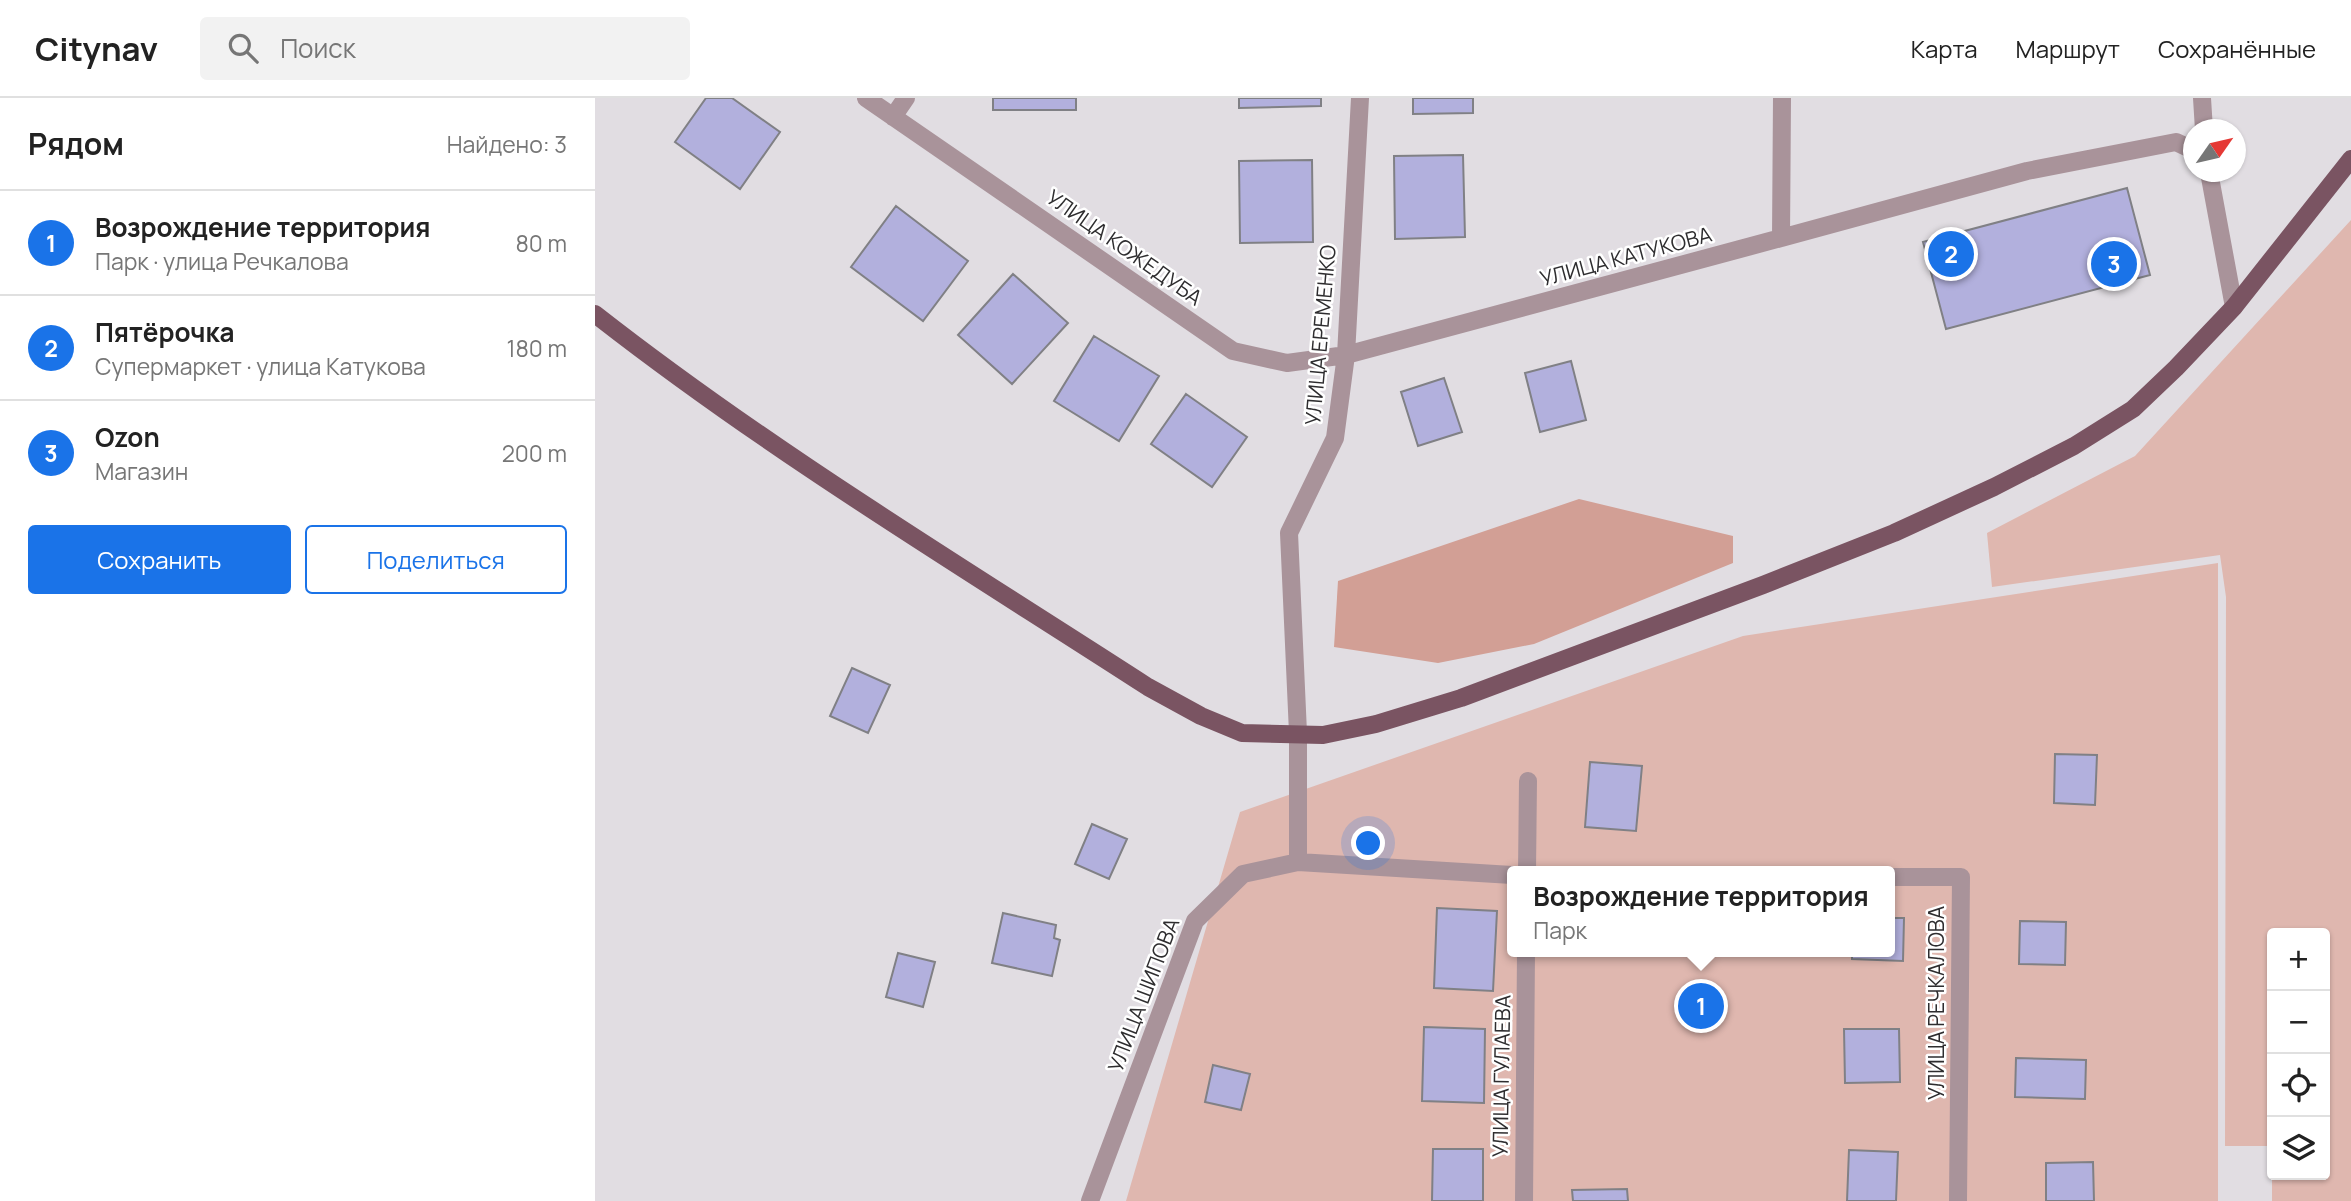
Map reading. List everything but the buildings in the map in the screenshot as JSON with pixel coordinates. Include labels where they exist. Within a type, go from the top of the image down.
[{"type":"main road","points":[[595,314],[654,361],[808,467],[1148,687],[1201,716],[1242,733],[1323,735],[1461,698],[1763,585],[1895,533],[2074,446],[2133,409],[2176,368],[2234,307],[2351,159]]},
{"type":"street","name":"УЛИЦА КОЖЕДУБА","points":[[866,98],[1233,351],[1287,363],[1346,355]]},
{"type":"street","points":[[893,117],[906,98]]},
{"type":"street","name":"УЛИЦА ЕРЕМЕНКО","points":[[1298,733],[1289,533],[1335,438],[1346,355],[1360,98]]},
{"type":"street","points":[[1781,238],[1782,98]]},
{"type":"street","points":[[2202,98],[2203,119]]},
{"type":"street","name":"УЛИЦА КАТУКОВА","points":[[1346,355],[2027,171],[2176,142],[2183,145]]},
{"type":"street","points":[[2211,182],[2234,307]]},
{"type":"street","points":[[1298,733],[1298,862],[1507,875]]},
{"type":"street","points":[[1527,866],[1528,781]]},
{"type":"street","name":"УЛИЦА ШИПОВА","points":[[1090,1201],[1195,921],[1243,874],[1298,862]]},
{"type":"street","name":"УЛИЦА РЕЧКАЛОВА","points":[[1895,877],[1961,877],[1958,1201]]},
{"type":"street","name":"УЛИЦА ГУЛАЕВА","points":[[1524,1201],[1526,957]]},
{"type":"shaded area","points":[[2351,220],[2351,1201],[2272,1201],[2272,1180],[2330,1180],[2330,928],[2267,928],[2267,1146],[2225,1146],[2226,597],[2220,555],[1992,587],[1987,533],[2135,456]]},
{"type":"shaded area","points":[[1579,499],[1733,536],[1733,563],[1534,644],[1438,663],[1334,647],[1338,581]]},
{"type":"shaded area","points":[[2218,563],[2218,1201],[1126,1201],[1240,812],[1743,636]]},
{"type":"place","name":"Пятёрочка","points":[[1951,254]]},
{"type":"place","name":"Ozon","points":[[2114,264]]},
{"type":"place","name":"Возрождение территория","points":[[1701,1006]]}]
